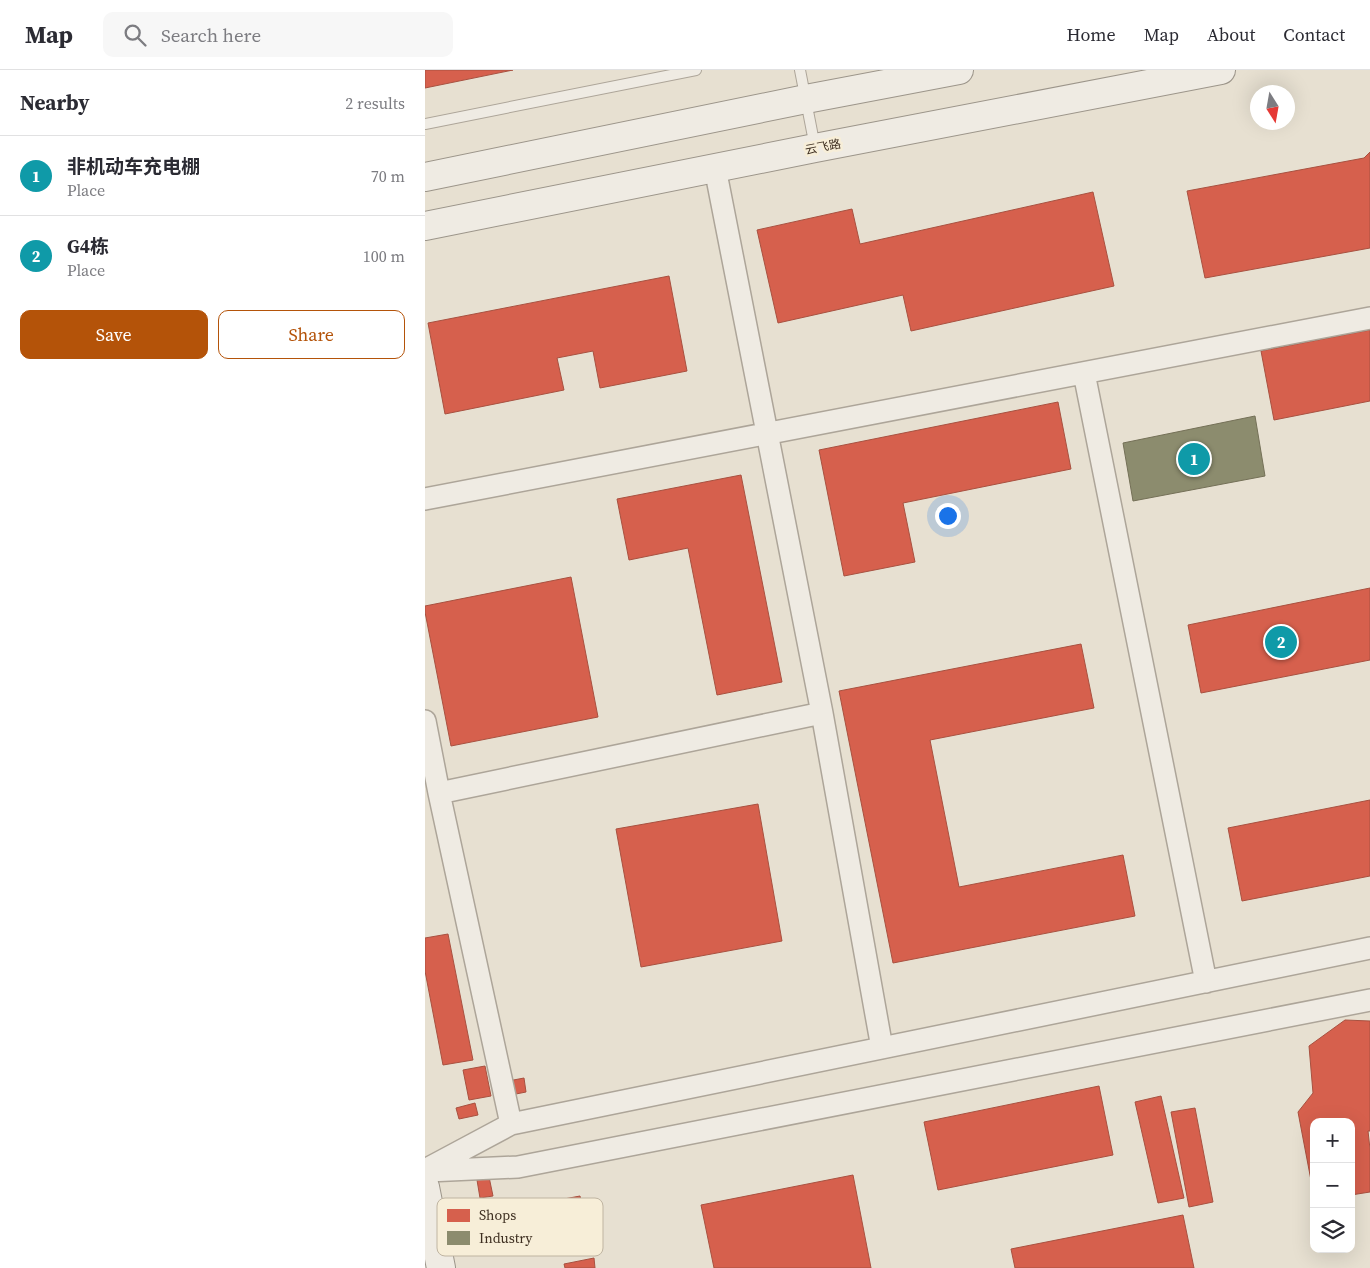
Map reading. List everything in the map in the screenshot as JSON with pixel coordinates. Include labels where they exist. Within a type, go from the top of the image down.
[{"type":"street","points":[[425,177],[806,99],[959,70]]},
{"type":"street","name":"云飞路","points":[[425,226],[815,148],[1221,70]]},
{"type":"street","points":[[715,168],[822,713],[883,1048]]},
{"type":"street","points":[[425,499],[1370,318]]},
{"type":"street","points":[[1084,373],[1206,982]]},
{"type":"street","points":[[439,793],[822,713]]},
{"type":"street","points":[[425,721],[511,1124]]},
{"type":"street","points":[[425,1171],[511,1124],[1370,948]]},
{"type":"street","points":[[425,1171],[518,1167],[1370,1000]]},
{"type":"street","points":[[425,1187],[437,1248]]},
{"type":"lane","points":[[425,124],[696,70]]},
{"type":"lane","points":[[800,70],[815,148]]},
{"type":"building: Shops","points":[[425,70],[513,70],[425,88]]},
{"type":"building: Shops","points":[[1370,152],[1370,248],[1205,278],[1187,191],[1364,158]]},
{"type":"building: Shops","points":[[1093,192],[1114,286],[911,331],[903,295],[778,323],[757,230],[852,209],[860,244]]},
{"type":"building: Shops","points":[[669,276],[687,371],[600,388],[593,351],[557,358],[564,390],[445,414],[428,323]]},
{"type":"building: Shops","points":[[1370,330],[1370,401],[1274,420],[1261,351]]},
{"type":"building: Shops","points":[[1058,402],[1071,469],[903,503],[915,562],[844,576],[819,450]]},
{"type":"building: Shops","points":[[741,475],[782,682],[717,695],[688,548],[629,560],[617,499]]},
{"type":"building: Shops","points":[[571,577],[598,717],[451,746],[425,606]]},
{"type":"building: Shops","points":[[1370,588],[1370,660],[1201,693],[1188,625]]},
{"type":"building: Shops","points":[[1081,644],[1094,708],[930,740],[959,887],[1123,855],[1135,916],[893,963],[839,691]]},
{"type":"building: Shops","points":[[1370,800],[1370,876],[1242,901],[1228,828]]},
{"type":"building: Shops","points":[[758,804],[782,941],[641,967],[616,829]]},
{"type":"building: Shops","points":[[448,934],[473,1060],[443,1065],[425,971],[425,938]]},
{"type":"building: Shops","points":[[1345,1020],[1370,1021],[1370,1131],[1368,1131],[1370,1192],[1355,1194],[1355,1118],[1310,1118],[1310,1175],[1298,1112],[1313,1093],[1309,1046]]},
{"type":"building: Shops","points":[[485,1066],[491,1096],[469,1100],[463,1070]]},
{"type":"building: Shops","points":[[524,1078],[526,1092],[506,1096],[503,1082]]},
{"type":"building: Shops","points":[[1099,1086],[1113,1155],[938,1190],[924,1122]]},
{"type":"building: Shops","points":[[1161,1096],[1184,1198],[1158,1203],[1135,1102]]},
{"type":"building: Shops","points":[[475,1103],[478,1115],[459,1119],[456,1108]]},
{"type":"building: Shops","points":[[1195,1108],[1213,1202],[1189,1207],[1171,1112]]},
{"type":"building: Shops","points":[[488,1172],[493,1196],[480,1198],[476,1174]]},
{"type":"building: Shops","points":[[853,1175],[871,1268],[714,1268],[701,1205]]},
{"type":"building: Shops","points":[[1183,1215],[1194,1268],[1015,1268],[1011,1249]]},
{"type":"building: Shops","points":[[594,1258],[595,1268],[565,1268],[564,1264]]},
{"type":"building: Industry","points":[[1255,416],[1265,476],[1133,501],[1123,443]]},
{"type":"place","name":"非机动车充电棚","points":[[1194,459]]},
{"type":"place","name":"G4栋","points":[[1281,642]]}]
